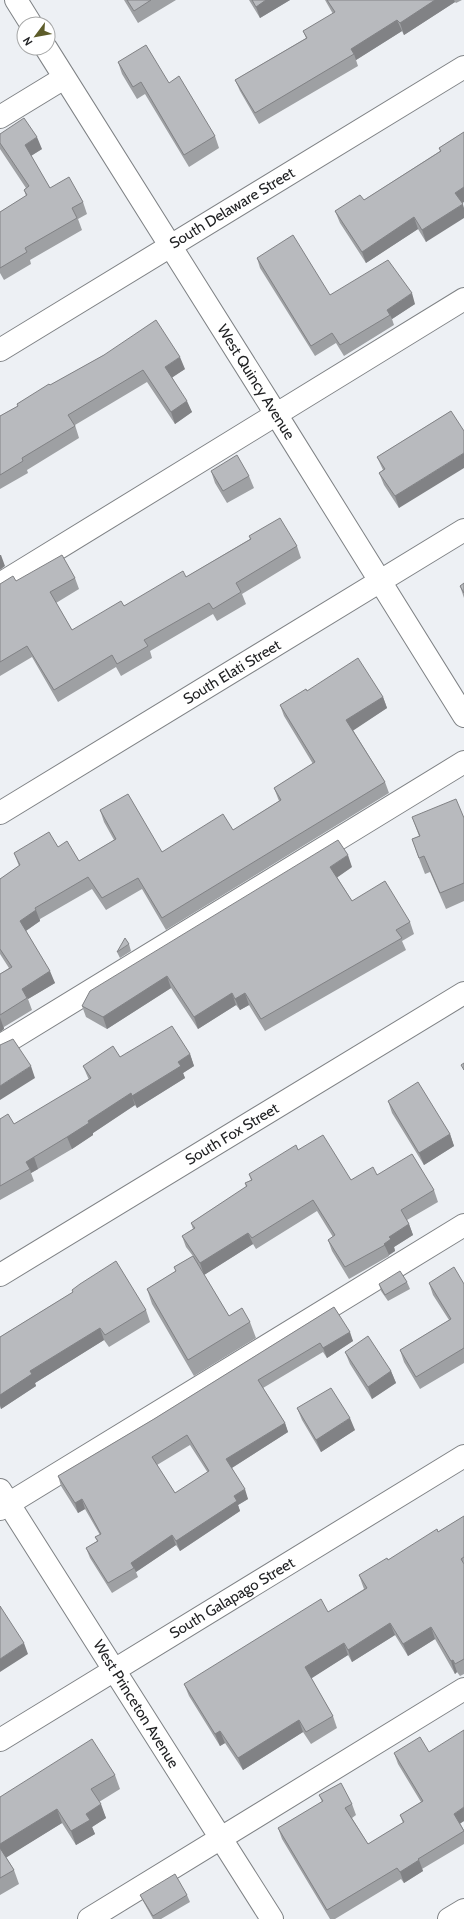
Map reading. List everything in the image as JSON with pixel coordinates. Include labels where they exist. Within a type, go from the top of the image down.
[{"type":"street","points":[[16,0],[26,16]]},
{"type":"street","name":"West Quincy Avenue","points":[[51,56],[464,716]]},
{"type":"street","name":"South Delaware Street","points":[[0,350],[464,67]]},
{"type":"street","points":[[0,117],[64,78]]},
{"type":"street","points":[[0,584],[464,298]]},
{"type":"street","name":"South Elati Street","points":[[0,813],[464,530]]},
{"type":"street","points":[[0,1046],[464,762]]},
{"type":"street","name":"South Fox Street","points":[[0,1275],[464,993]]},
{"type":"street","points":[[3,1501],[464,1225]]},
{"type":"street","name":"South Galapago Street","points":[[0,1740],[464,1456]]},
{"type":"street","name":"West Princeton Avenue","points":[[3,1501],[114,1670],[272,1919]]},
{"type":"street","points":[[89,1919],[464,1689]]},
{"type":"street","points":[[449,1919],[464,1910]]},
{"type":"building","points":[[127,0],[151,0],[134,11]]},
{"type":"building","points":[[252,0],[266,0],[256,7]]},
{"type":"building","points":[[327,0],[435,0],[400,23],[397,20],[351,49],[354,54],[255,113],[235,80],[307,38],[303,31],[335,12]]},
{"type":"building","points":[[146,45],[169,83],[179,76],[215,136],[184,155],[141,82],[133,87],[118,62]]},
{"type":"building","points":[[24,118],[37,137],[25,145],[50,188],[69,177],[83,202],[72,208],[77,218],[25,248],[27,252],[0,268],[0,212],[27,195],[24,190],[29,186],[0,143],[0,134]]},
{"type":"building","points":[[464,132],[464,187],[455,193],[463,204],[422,230],[414,217],[362,252],[335,211],[360,195],[364,200],[441,151],[439,148]]},
{"type":"building","points":[[293,235],[330,295],[388,260],[412,293],[387,310],[390,315],[340,345],[332,333],[311,346],[257,258]]},
{"type":"building","points":[[156,320],[180,357],[165,367],[187,401],[171,412],[143,370],[68,415],[75,426],[22,458],[23,461],[0,475],[0,416],[18,406],[17,404],[49,384],[50,385],[104,355]]},
{"type":"building","points":[[451,411],[464,431],[464,453],[395,496],[379,473],[385,469],[377,457]]},
{"type":"building","points":[[237,455],[249,476],[223,491],[211,471]]},
{"type":"building","points":[[280,518],[297,546],[236,583],[241,592],[213,609],[209,603],[144,640],[148,646],[117,664],[112,655],[54,690],[27,646],[0,662],[0,584],[13,576],[16,581],[62,555],[75,578],[50,592],[72,630],[121,601],[124,606],[183,571],[186,577],[251,539],[249,536]]},
{"type":"building","points":[[464,583],[464,593],[460,586]]},
{"type":"building","points":[[358,658],[383,697],[346,720],[385,782],[162,918],[138,878],[102,898],[88,877],[35,908],[36,910],[20,921],[50,971],[22,989],[27,998],[0,1015],[0,974],[12,967],[0,949],[0,879],[20,865],[14,853],[49,832],[58,847],[67,841],[79,861],[116,839],[100,810],[128,794],[162,852],[223,814],[233,830],[281,800],[274,788],[315,762],[280,705],[306,689],[307,691]]},
{"type":"building","points":[[456,799],[464,818],[464,883],[440,893],[424,856],[419,858],[412,839],[420,836],[412,817]]},
{"type":"building","points":[[338,840],[348,855],[330,867],[352,901],[385,881],[410,922],[396,930],[402,938],[261,1019],[245,993],[235,999],[232,993],[194,1017],[167,976],[103,1017],[82,1006],[90,991]]},
{"type":"building","points":[[125,938],[129,944],[117,952]]},
{"type":"building","points":[[172,1026],[190,1054],[178,1062],[181,1066],[132,1096],[131,1093],[88,1121],[89,1123],[26,1162],[30,1169],[0,1186],[0,1119],[8,1114],[14,1124],[91,1078],[83,1066],[113,1046],[120,1057]]},
{"type":"building","points":[[13,1039],[31,1066],[0,1086],[0,1045]]},
{"type":"building","points":[[464,1063],[464,1070],[461,1065]]},
{"type":"building","points":[[418,1082],[450,1134],[419,1153],[388,1101]]},
{"type":"building","points":[[323,1135],[351,1180],[373,1167],[377,1175],[412,1154],[434,1190],[401,1210],[409,1224],[389,1237],[391,1239],[384,1244],[385,1245],[345,1267],[328,1240],[335,1235],[313,1200],[252,1238],[248,1233],[200,1263],[182,1236],[195,1228],[191,1223],[247,1186],[245,1183],[252,1180],[249,1174],[296,1145],[298,1150]]},
{"type":"building","points":[[193,1256],[229,1316],[242,1308],[250,1322],[188,1360],[147,1289],[176,1271],[174,1267]]},
{"type":"building","points":[[116,1261],[146,1310],[105,1335],[100,1328],[30,1371],[32,1374],[0,1395],[0,1337],[73,1292],[72,1290],[80,1284]]},
{"type":"building","points":[[454,1267],[464,1284],[464,1348],[416,1377],[400,1350],[451,1319],[429,1283]]},
{"type":"building","points":[[400,1271],[407,1282],[385,1295],[379,1284]]},
{"type":"building","points":[[334,1307],[350,1332],[323,1348],[320,1343],[258,1380],[285,1423],[226,1459],[245,1489],[234,1496],[237,1501],[176,1541],[172,1535],[131,1563],[134,1568],[108,1583],[86,1548],[98,1541],[95,1537],[101,1534],[82,1499],[75,1503],[58,1476],[154,1419]],"holes":[[[187,1435],[209,1471],[175,1493],[152,1457]]]},
{"type":"building","points":[[368,1336],[391,1371],[368,1387],[345,1352]]},
{"type":"building","points":[[331,1388],[350,1418],[316,1440],[297,1408]]},
{"type":"building","points":[[464,1516],[464,1557],[461,1559],[464,1564],[464,1659],[455,1664],[453,1660],[451,1661],[431,1627],[403,1644],[390,1623],[348,1650],[344,1643],[305,1667],[333,1716],[306,1732],[299,1720],[238,1758],[220,1731],[215,1734],[184,1684],[321,1599],[328,1612],[367,1588],[359,1575],[387,1558],[388,1560],[437,1529],[438,1532]]},
{"type":"building","points":[[0,1606],[24,1643],[0,1659]]},
{"type":"building","points":[[464,1730],[464,1807],[454,1814],[464,1831],[418,1859],[419,1860],[400,1872],[397,1868],[327,1910],[278,1828],[323,1801],[319,1795],[341,1783],[352,1804],[345,1808],[368,1844],[404,1822],[400,1815],[423,1801],[394,1753],[420,1737],[429,1752]]},
{"type":"building","points":[[92,1739],[115,1775],[91,1789],[101,1804],[86,1814],[90,1820],[71,1831],[57,1809],[0,1844],[0,1797]]},
{"type":"building","points":[[0,1848],[14,1870],[0,1878]]},
{"type":"building","points":[[175,1874],[187,1895],[153,1916],[140,1895]]}]
